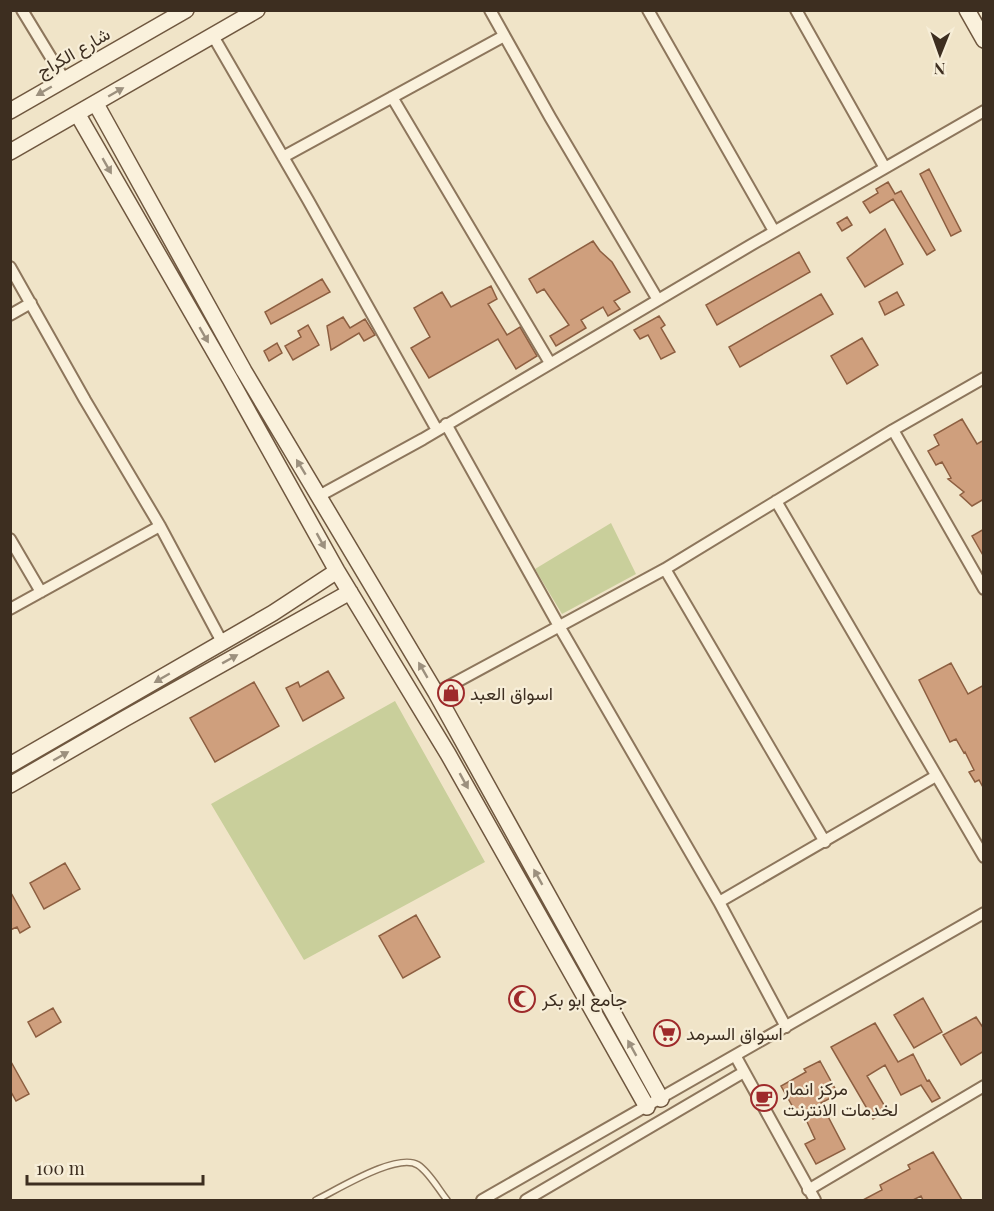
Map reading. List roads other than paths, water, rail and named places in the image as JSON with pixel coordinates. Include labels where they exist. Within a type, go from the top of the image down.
[{"type":"street","points":[[22,10],[64,79]]},
{"type":"street","name":"شارع الكراج","points":[[10,111],[186,10]]},
{"type":"street","points":[[10,152],[78,115],[257,10]]},
{"type":"street","points":[[490,10],[658,300]]},
{"type":"street","points":[[648,10],[774,231]]},
{"type":"street","points":[[796,10],[885,168]]},
{"type":"street","points":[[967,10],[984,40]]},
{"type":"street","points":[[213,36],[719,902],[786,1027]]},
{"type":"street","points":[[283,156],[504,36]]},
{"type":"street","points":[[392,97],[550,363]]},
{"type":"street","points":[[96,104],[244,371],[436,693],[654,1103]]},
{"type":"street","points":[[319,496],[984,111]]},
{"type":"street","points":[[78,115],[337,571],[654,1103]]},
{"type":"street","points":[[10,267],[160,526],[222,642]]},
{"type":"street","points":[[10,315],[31,303]]},
{"type":"street","points":[[230,379],[244,371]]},
{"type":"street","points":[[436,693],[665,568],[893,430],[984,378]]},
{"type":"street","points":[[893,430],[984,589]]},
{"type":"street","points":[[776,501],[984,857]]},
{"type":"street","points":[[10,609],[160,526]]},
{"type":"street","points":[[10,539],[41,592]]},
{"type":"street","points":[[665,568],[825,842]]},
{"type":"street","points":[[10,765],[273,613],[337,571]]},
{"type":"street","points":[[10,786],[350,592]]},
{"type":"street","points":[[273,613],[282,630]]},
{"type":"street","points":[[448,754],[465,745]]},
{"type":"street","points":[[719,902],[936,776]]},
{"type":"street","points":[[482,1200],[984,913]]},
{"type":"street","points":[[735,1057],[815,1200]]},
{"type":"street","points":[[526,1200],[542,1196],[744,1072]]},
{"type":"street","points":[[808,1190],[984,1086]]},
{"type":"lane","points":[[316,1200],[388,1165],[412,1162],[420,1166],[447,1200]]},
{"type":"place","name":"اسواق العبد","points":[[451,693]]},
{"type":"place","name":"جامع ابو بكر","points":[[522,999]]},
{"type":"place","name":"اسواق السرمد","points":[[667,1033]]},
{"type":"place","name":"مركز انمار لخدمات الانترنت","points":[[764,1098]]}]
